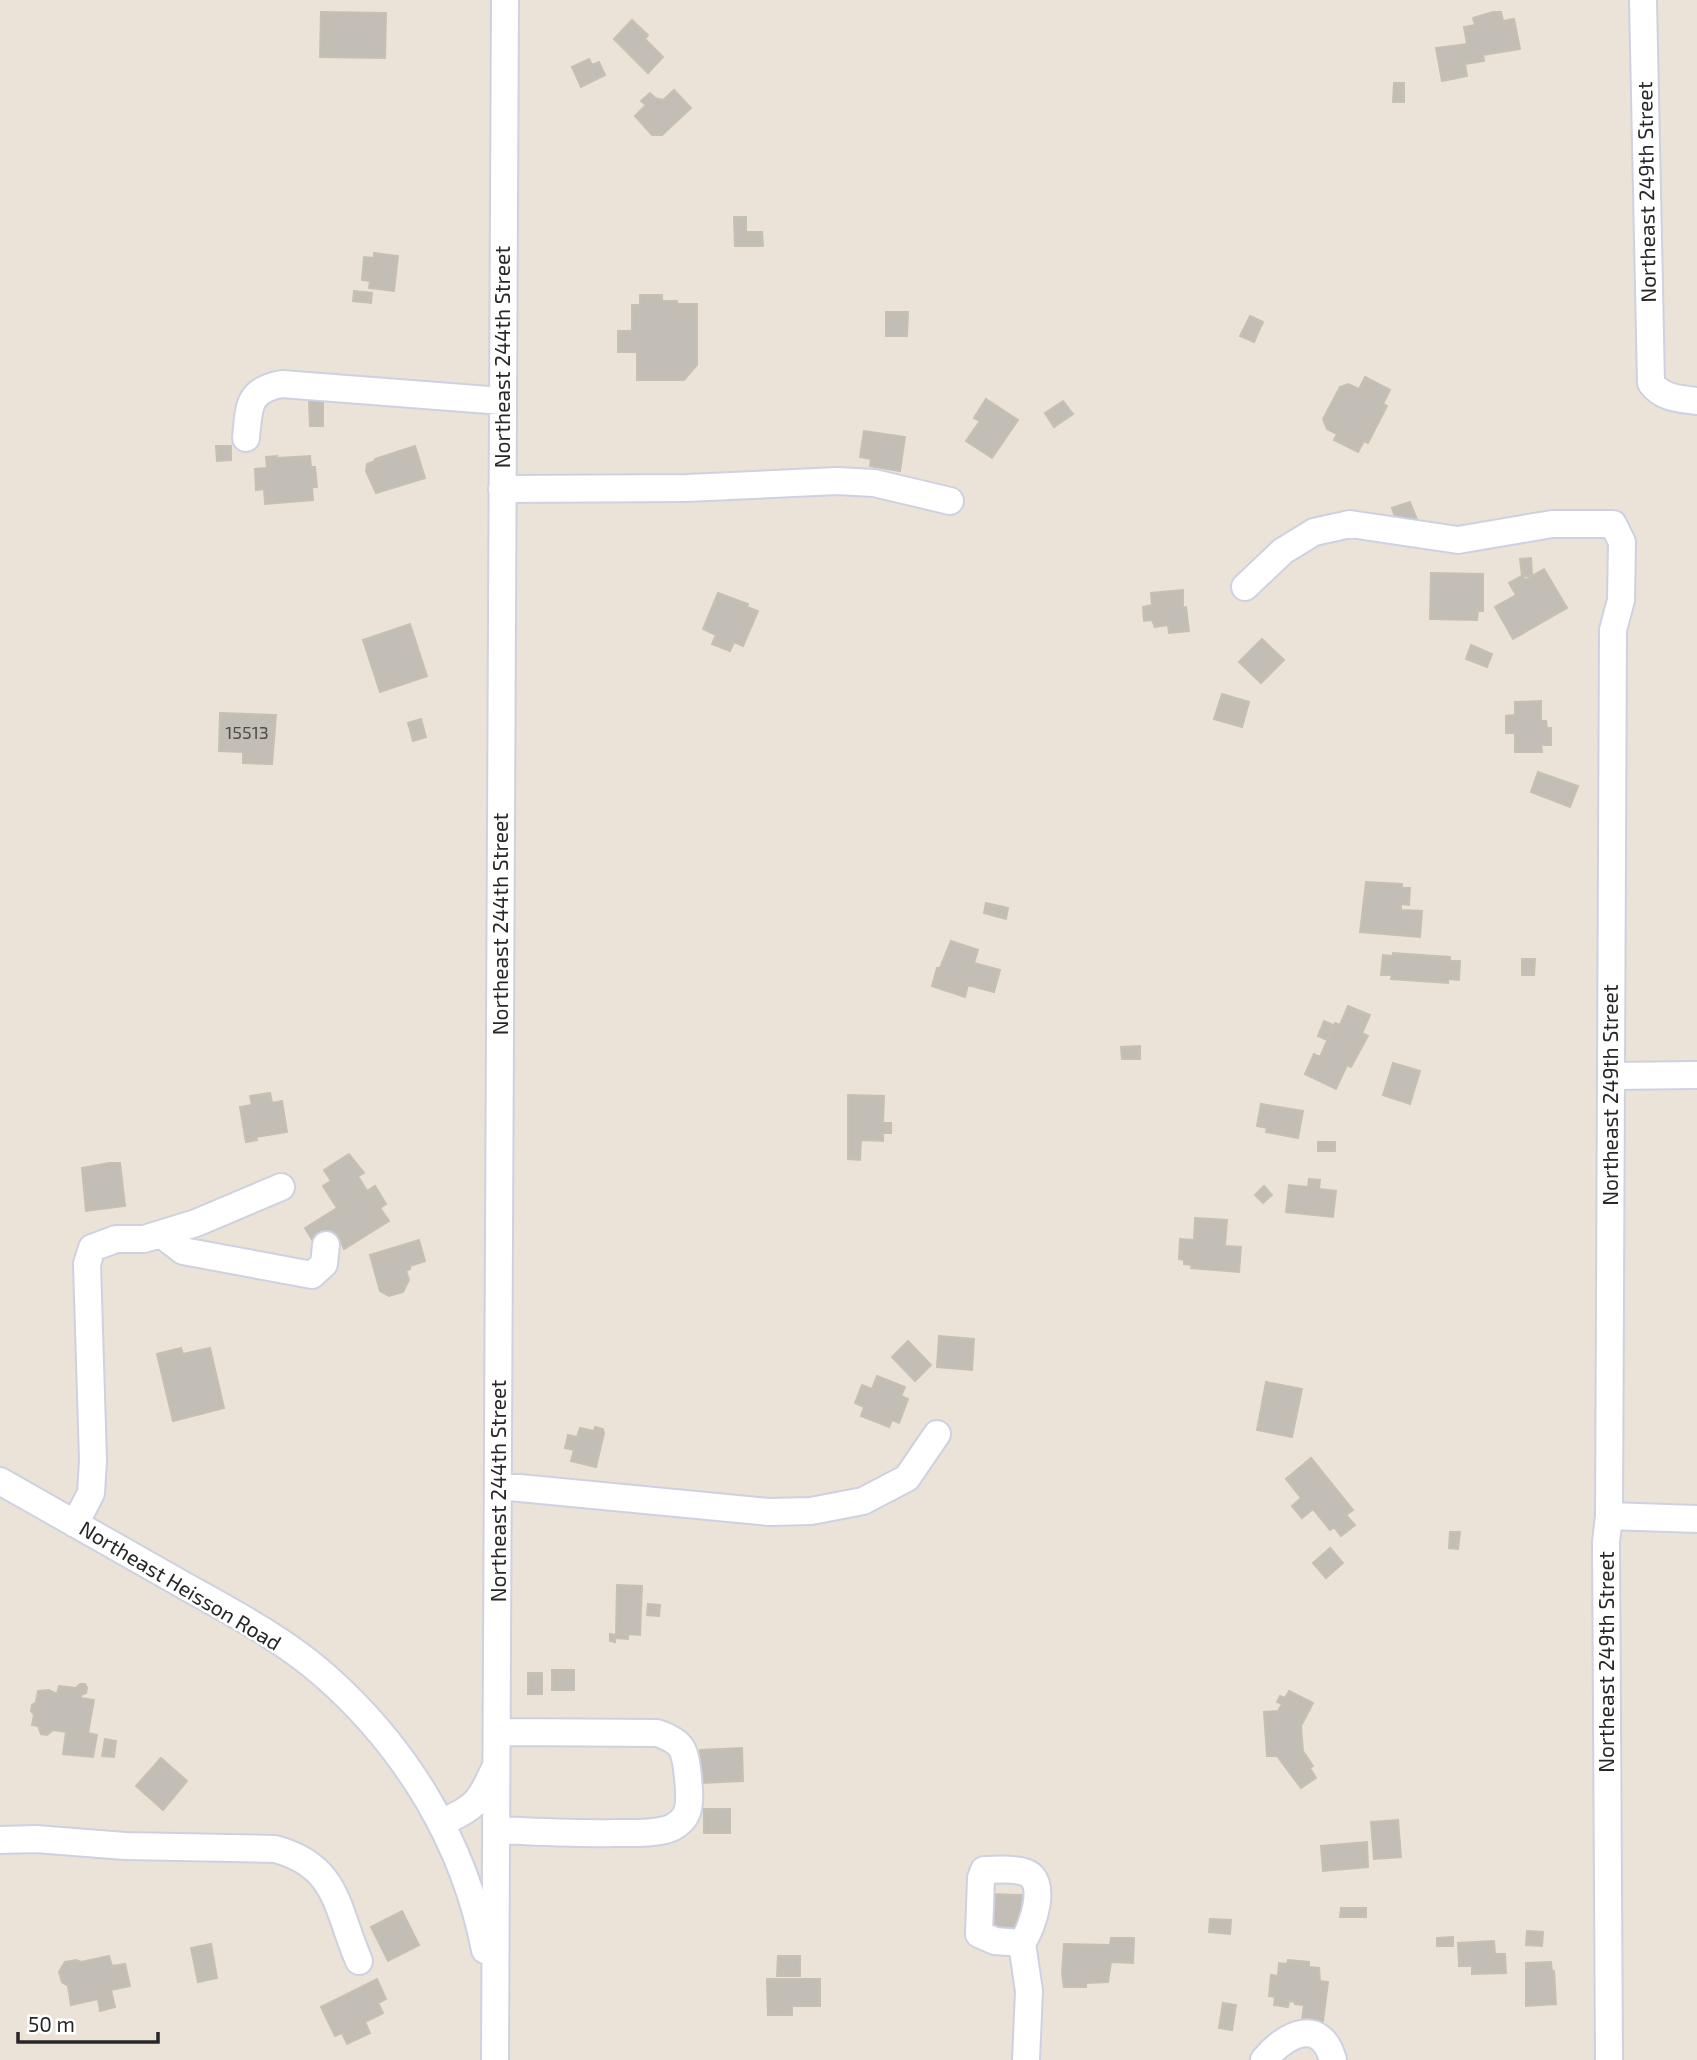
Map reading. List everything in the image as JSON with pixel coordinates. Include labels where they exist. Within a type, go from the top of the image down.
[{"type":"street","name":"Northeast 244th Street","points":[[442,1822],[464,1813],[482,1798],[497,1763],[505,0]]},
{"type":"street","name":"Northeast 249th Street","points":[[1643,0],[1650,383],[1656,391],[1671,398],[1697,401]]},
{"type":"street","points":[[246,438],[249,407],[259,391],[282,384],[502,401]]},
{"type":"street","points":[[502,489],[687,488],[837,481],[874,483],[950,501]]},
{"type":"street","name":"Northeast 249th Street","points":[[1245,587],[1283,551],[1314,532],[1350,524],[1458,540],[1552,524],[1612,524],[1622,542],[1620,600],[1612,630],[1612,1076],[1609,1516],[1606,1542],[1609,2060]]},
{"type":"street","points":[[1612,1076],[1697,1075]]},
{"type":"street","points":[[75,1524],[91,1493],[93,1460],[87,1264],[92,1248],[116,1239],[144,1239],[196,1223],[281,1187]]},
{"type":"street","points":[[161,1234],[183,1251],[312,1275],[324,1264],[326,1245]]},
{"type":"street","points":[[499,1486],[769,1512],[811,1511],[863,1501],[907,1478],[937,1434]]},
{"type":"street","name":"Northeast Heisson Road","points":[[0,1481],[260,1628],[322,1674],[375,1725],[403,1760],[442,1822],[479,1920],[495,2000]]},
{"type":"street","points":[[1609,1516],[1697,1518]]},
{"type":"street","points":[[496,1830],[602,1833],[660,1831],[673,1828],[683,1820],[689,1795],[686,1758],[681,1746],[676,1740],[657,1733],[497,1732]]},
{"type":"street","points":[[495,2060],[497,1763]]},
{"type":"street","points":[[0,1840],[36,1839],[74,1843],[275,1849],[295,1854],[315,1867],[332,1889],[359,1961]]},
{"type":"street","points":[[1022,1944],[1029,1991],[1026,2060]]},
{"type":"street","points":[[1264,2060],[1276,2045],[1306,2032],[1319,2036],[1329,2047],[1333,2060]]},
{"type":"building","points":[[321,12],[386,13],[385,58],[320,57]]},
{"type":"building","points":[[1501,12],[1503,21],[1514,19],[1520,49],[1483,55],[1484,61],[1465,64],[1467,76],[1442,81],[1436,48],[1467,44],[1464,27],[1475,25],[1473,18]]},
{"type":"building","points":[[632,20],[648,35],[645,39],[663,57],[648,73],[614,39]]},
{"type":"building","points":[[589,59],[592,65],[599,62],[605,75],[581,87],[572,67]]},
{"type":"building","points":[[1394,83],[1404,83],[1404,102],[1393,102]]},
{"type":"building","points":[[674,90],[691,108],[662,135],[652,135],[635,116],[646,105],[641,101],[650,93],[663,100]]},
{"type":"building","points":[[734,217],[746,217],[746,232],[762,232],[763,246],[735,246]]},
{"type":"building","points":[[374,253],[398,256],[394,291],[369,288],[370,281],[362,280],[364,257],[374,258]]},
{"type":"building","points":[[354,291],[372,293],[371,303],[353,301]]},
{"type":"building","points":[[640,295],[662,295],[662,301],[697,304],[697,365],[684,380],[637,380],[637,352],[618,352],[618,331],[632,331],[632,305],[640,305]]},
{"type":"building","points":[[886,312],[908,312],[907,336],[886,336]]},
{"type":"building","points":[[1250,316],[1263,322],[1254,342],[1240,336]]},
{"type":"building","points":[[1365,377],[1390,390],[1383,404],[1387,406],[1368,443],[1364,441],[1358,452],[1334,440],[1337,434],[1327,429],[1323,419],[1340,387],[1348,384],[1359,389]]},
{"type":"building","points":[[323,399],[323,426],[310,426],[309,400]]},
{"type":"building","points":[[986,399],[1018,420],[992,458],[966,441],[980,421],[974,418]]},
{"type":"building","points":[[1063,401],[1073,414],[1054,427],[1045,413]]},
{"type":"building","points":[[864,431],[905,437],[900,471],[870,466],[871,459],[860,457]]},
{"type":"building","points":[[216,446],[231,446],[231,460],[217,461]]},
{"type":"building","points":[[415,446],[425,478],[376,493],[366,471],[367,464]]},
{"type":"building","points":[[310,456],[311,467],[315,467],[317,487],[312,487],[313,500],[265,504],[264,489],[256,490],[255,469],[267,468],[266,457]]},
{"type":"building","points":[[1410,502],[1418,522],[1399,529],[1392,508]]},
{"type":"building","points":[[1531,558],[1532,575],[1523,577],[1525,580],[1544,569],[1567,608],[1513,639],[1495,607],[1516,595],[1509,583],[1522,576],[1520,559]]},
{"type":"building","points":[[1431,573],[1483,574],[1483,611],[1478,611],[1477,620],[1430,619]]},
{"type":"building","points":[[1183,590],[1183,608],[1186,607],[1189,631],[1169,633],[1168,625],[1155,627],[1152,620],[1144,621],[1143,607],[1152,605],[1151,593]]},
{"type":"building","points":[[718,593],[748,604],[747,607],[758,611],[743,646],[734,642],[730,651],[712,644],[716,635],[703,629]]},
{"type":"building","points":[[410,624],[427,676],[380,692],[363,640]]},
{"type":"building","points":[[1262,639],[1284,660],[1261,683],[1239,662]]},
{"type":"building","points":[[1471,645],[1492,654],[1487,667],[1466,659]]},
{"type":"building","points":[[1222,694],[1249,702],[1242,727],[1214,719]]},
{"type":"building","points":[[1541,701],[1541,721],[1546,721],[1547,728],[1551,728],[1551,745],[1541,745],[1542,752],[1515,752],[1515,733],[1506,733],[1506,716],[1515,715],[1515,702]]},
{"type":"building","points":[[220,713],[276,715],[272,764],[243,763],[243,752],[219,751]]},
{"type":"building","points":[[421,719],[426,737],[413,741],[408,723]]},
{"type":"building","points":[[1538,772],[1578,786],[1570,807],[1531,792]]},
{"type":"building","points":[[1366,882],[1402,884],[1402,888],[1410,888],[1409,905],[1401,904],[1401,910],[1422,911],[1420,937],[1360,932]]},
{"type":"building","points":[[986,903],[1008,908],[1006,919],[984,913]]},
{"type":"building","points":[[951,941],[978,950],[974,963],[1000,970],[994,992],[968,985],[965,997],[932,986],[937,968],[940,968]]},
{"type":"building","points":[[1393,953],[1450,957],[1450,961],[1460,961],[1459,980],[1448,979],[1448,983],[1391,979],[1392,975],[1381,975],[1383,955],[1393,956]]},
{"type":"building","points":[[1522,959],[1535,959],[1534,975],[1522,975]]},
{"type":"building","points":[[1348,1006],[1370,1015],[1362,1033],[1368,1036],[1351,1067],[1347,1065],[1336,1089],[1305,1074],[1314,1054],[1320,1057],[1335,1023],[1340,1025]]},
{"type":"building","points":[[1324,1021],[1333,1025],[1327,1040],[1318,1036]]},
{"type":"building","points":[[1140,1046],[1140,1059],[1122,1059],[1121,1047]]},
{"type":"building","points":[[1393,1063],[1420,1071],[1410,1104],[1383,1095]]},
{"type":"building","points":[[270,1093],[272,1103],[282,1101],[287,1132],[256,1137],[257,1140],[246,1142],[240,1107],[252,1105],[250,1096]]},
{"type":"building","points":[[848,1095],[884,1096],[883,1123],[891,1123],[891,1133],[883,1133],[883,1141],[861,1140],[860,1160],[848,1159]]},
{"type":"building","points":[[1261,1104],[1303,1111],[1298,1138],[1266,1132],[1267,1128],[1257,1126]]},
{"type":"building","points":[[1318,1142],[1335,1142],[1335,1151],[1318,1151]]},
{"type":"building","points":[[349,1154],[364,1173],[358,1176],[367,1191],[375,1186],[386,1204],[380,1208],[389,1221],[344,1249],[337,1233],[316,1246],[305,1228],[337,1208],[323,1186],[331,1181],[324,1170]]},
{"type":"building","points":[[120,1163],[125,1206],[86,1211],[82,1168]]},
{"type":"building","points":[[1309,1179],[1320,1180],[1319,1189],[1336,1191],[1333,1217],[1286,1212],[1289,1185],[1308,1187]]},
{"type":"building","points":[[1264,1186],[1272,1195],[1263,1203],[1255,1195]]},
{"type":"building","points":[[1195,1218],[1227,1220],[1225,1246],[1241,1247],[1239,1272],[1191,1268],[1192,1265],[1184,1264],[1184,1260],[1179,1259],[1180,1239],[1194,1240]]},
{"type":"building","points":[[419,1240],[425,1261],[410,1266],[406,1271],[409,1280],[403,1292],[389,1296],[380,1291],[370,1255]]},
{"type":"building","points":[[939,1336],[974,1339],[972,1370],[937,1367]]},
{"type":"building","points":[[908,1341],[931,1365],[915,1381],[892,1357]]},
{"type":"building","points":[[181,1348],[183,1354],[210,1348],[224,1408],[173,1421],[157,1354]]},
{"type":"building","points":[[877,1376],[905,1387],[901,1396],[908,1399],[899,1423],[892,1420],[889,1427],[861,1416],[864,1407],[855,1403],[862,1385],[872,1389]]},
{"type":"building","points":[[1266,1382],[1302,1389],[1292,1437],[1257,1430]]},
{"type":"building","points":[[595,1427],[603,1429],[604,1433],[596,1467],[571,1461],[574,1450],[565,1448],[568,1435],[577,1437],[580,1428],[594,1431]]},
{"type":"building","points":[[1311,1458],[1353,1510],[1346,1515],[1355,1525],[1341,1536],[1334,1527],[1330,1530],[1313,1509],[1302,1518],[1292,1506],[1301,1498],[1286,1479]]},
{"type":"building","points":[[1450,1532],[1460,1532],[1458,1549],[1449,1548]]},
{"type":"building","points":[[1330,1548],[1343,1563],[1326,1578],[1313,1563]]},
{"type":"building","points":[[617,1585],[642,1586],[640,1635],[628,1634],[628,1639],[615,1638],[615,1642],[610,1641],[610,1634],[616,1635]]},
{"type":"building","points":[[648,1604],[660,1605],[659,1616],[647,1615]]},
{"type":"building","points":[[552,1670],[574,1670],[574,1690],[552,1690]]},
{"type":"building","points":[[528,1673],[542,1673],[542,1694],[528,1694]]},
{"type":"building","points":[[85,1684],[87,1688],[81,1698],[94,1700],[88,1733],[97,1735],[93,1757],[63,1754],[66,1732],[53,1730],[47,1735],[41,1734],[38,1726],[32,1725],[32,1705],[36,1702],[38,1691],[49,1690],[57,1694],[59,1686],[76,1688]]},
{"type":"building","points":[[1289,1691],[1313,1703],[1301,1726],[1303,1751],[1313,1766],[1310,1768],[1316,1778],[1301,1788],[1277,1756],[1267,1756],[1264,1712],[1278,1711],[1282,1704],[1277,1702],[1280,1696],[1285,1698]]},
{"type":"building","points":[[105,1739],[116,1741],[114,1757],[102,1756]]},
{"type":"building","points":[[742,1748],[743,1781],[702,1783],[700,1750]]},
{"type":"building","points":[[161,1758],[187,1781],[163,1810],[136,1786]]},
{"type":"building","points":[[704,1809],[730,1809],[730,1833],[704,1833]]},
{"type":"building","points":[[1398,1820],[1401,1857],[1374,1859],[1371,1822]]},
{"type":"building","points":[[1367,1842],[1368,1867],[1323,1871],[1321,1846]]},
{"type":"building","points":[[989,1894],[1022,1895],[1021,1941],[989,1941]]},
{"type":"building","points":[[1341,1908],[1366,1908],[1366,1917],[1340,1917]]},
{"type":"building","points":[[402,1911],[419,1945],[388,1961],[371,1927]]},
{"type":"building","points":[[1210,1919],[1231,1920],[1230,1934],[1209,1932]]},
{"type":"building","points":[[1527,1931],[1543,1932],[1542,1946],[1526,1945]]},
{"type":"building","points":[[1453,1937],[1453,1946],[1437,1946],[1437,1938]]},
{"type":"building","points":[[1111,1938],[1134,1938],[1133,1963],[1111,1962],[1108,1982],[1086,1983],[1086,1987],[1064,1987],[1064,1944],[1110,1945]]},
{"type":"building","points":[[1494,1941],[1495,1954],[1505,1954],[1506,1973],[1472,1974],[1472,1966],[1459,1966],[1458,1943]]},
{"type":"building","points":[[211,1944],[217,1978],[198,1982],[191,1948]]},
{"type":"building","points":[[109,1956],[112,1966],[125,1964],[130,1986],[111,1990],[115,2007],[100,2011],[98,1999],[71,2005],[68,1986],[62,1982],[59,1972],[65,1962],[81,1962]]},
{"type":"building","points":[[778,1956],[800,1956],[800,1976],[777,1976]]},
{"type":"building","points":[[1288,1960],[1309,1962],[1309,1967],[1319,1968],[1320,1981],[1328,1982],[1323,2021],[1302,2020],[1304,2005],[1295,2002],[1289,2001],[1288,2007],[1274,2005],[1275,1997],[1269,1996],[1271,1975],[1278,1976],[1279,1963],[1287,1964]]},
{"type":"building","points":[[1551,1962],[1556,2004],[1526,2006],[1526,1963]]},
{"type":"building","points":[[377,1979],[386,1999],[378,2003],[383,2013],[365,2022],[370,2033],[347,2044],[342,2033],[335,2036],[321,2007]]},
{"type":"building","points":[[767,1979],[820,1979],[820,2006],[792,2006],[792,2015],[768,2015]]},
{"type":"building","points":[[1223,2003],[1236,2005],[1232,2030],[1219,2028]]}]
